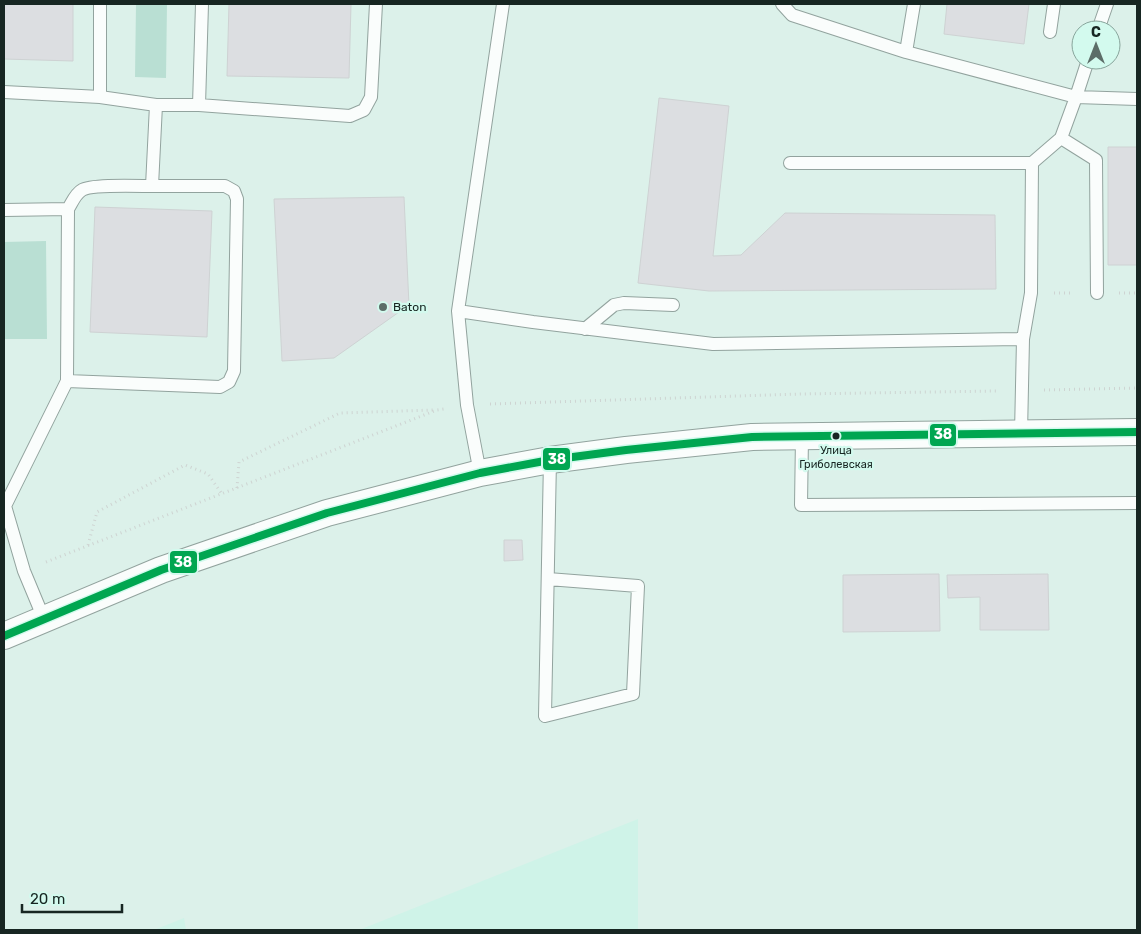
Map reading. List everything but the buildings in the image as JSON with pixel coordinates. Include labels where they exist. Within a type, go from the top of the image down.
[{"type":"street","points":[[4,636],[161,570],[327,513],[480,473],[550,460],[626,450],[752,438],[1137,432]]},
{"type":"lane","points":[[100,4],[100,97]]},
{"type":"lane","points":[[199,105],[202,4]]},
{"type":"lane","points":[[4,92],[100,97],[156,105],[199,105],[350,116],[364,110],[370,97],[376,4]]},
{"type":"lane","points":[[480,473],[467,404],[458,311],[503,4]]},
{"type":"lane","points":[[782,4],[792,15],[906,52],[1076,97],[1137,99]]},
{"type":"lane","points":[[906,52],[914,4]]},
{"type":"lane","points":[[1050,32],[1054,4]]},
{"type":"lane","points":[[1101,20],[1107,4]]},
{"type":"lane","points":[[790,163],[1032,163],[1061,138],[1085,70]]},
{"type":"lane","points":[[152,186],[156,105]]},
{"type":"lane","points":[[1061,138],[1096,160],[1097,293]]},
{"type":"lane","points":[[1021,433],[1023,339],[1031,293],[1032,163]]},
{"type":"lane","points":[[44,619],[24,571],[4,506],[67,381],[68,209],[75,196],[82,189],[94,187],[225,186],[234,191],[237,199],[234,371],[229,382],[220,387],[67,381]]},
{"type":"lane","points":[[4,210],[68,209]]},
{"type":"lane","points":[[585,329],[614,305],[624,303],[673,305]]},
{"type":"lane","points":[[458,311],[585,329],[713,344],[1023,339]]},
{"type":"lane","points":[[802,438],[801,505],[1137,503]]},
{"type":"lane","points":[[548,579],[638,586],[633,694],[545,716],[550,460]]},
{"type":"path","points":[[237,488],[239,462],[340,413],[437,410],[467,404],[810,394],[1137,388]]},
{"type":"path","points":[[24,571],[437,410]]},
{"type":"path","points":[[88,546],[97,512],[185,465],[208,474],[222,494]]},
{"type":"shaded area","points":[[136,4],[167,4],[166,78],[135,77]]},
{"type":"shaded area","points":[[46,241],[47,339],[4,339],[4,242]]},
{"type":"shaded area","points":[[638,819],[638,930],[359,930]]},
{"type":"shaded area","points":[[184,918],[186,930],[154,930]]},
{"type":"transit line","name":"38","points":[[4,636],[161,570],[327,513],[480,473],[550,460],[752,437],[1137,432]]},
{"type":"place","name":"Baton","points":[[383,307]]},
{"type":"place","name":"Улица Гриболевская","points":[[836,436]]}]
